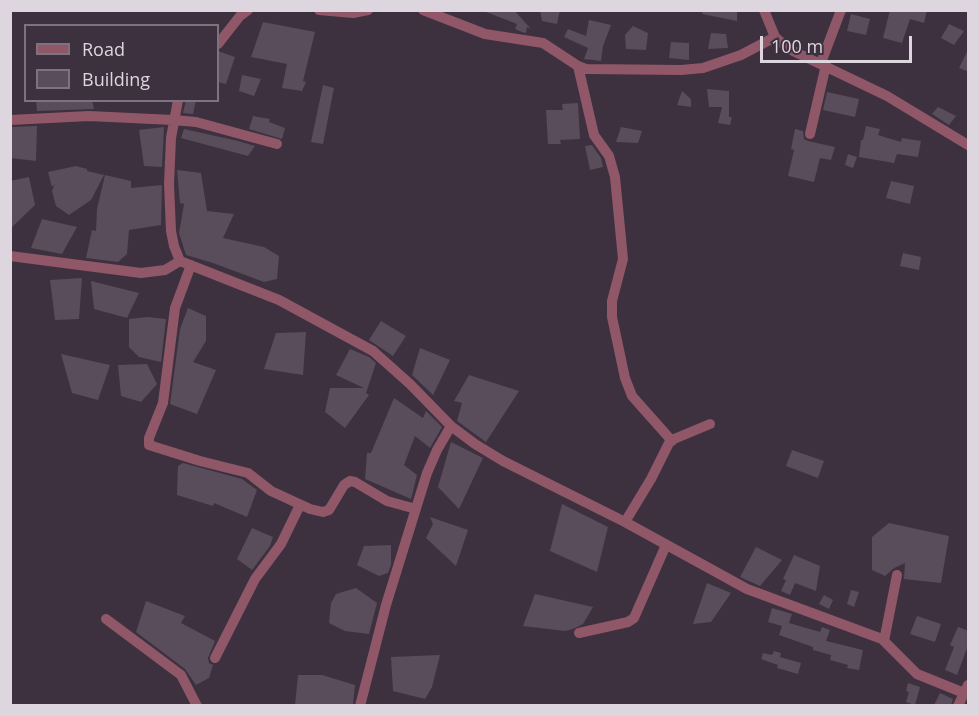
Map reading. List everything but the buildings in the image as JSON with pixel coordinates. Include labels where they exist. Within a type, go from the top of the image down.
[{"type":"street","points":[[219,43],[240,16],[248,10]]},
{"type":"street","points":[[320,10],[353,13],[368,10]]},
{"type":"street","points":[[764,10],[775,37],[789,49],[887,96],[969,145]]},
{"type":"street","points":[[810,134],[823,64],[841,10]]},
{"type":"street","points":[[426,11],[485,34],[543,43],[578,66],[612,70],[703,68],[741,55],[775,37]]},
{"type":"street","points":[[578,66],[594,135],[609,156],[615,177],[623,259],[612,301],[612,317],[625,378],[632,396],[672,441]]},
{"type":"street","points":[[177,102],[172,120],[169,184],[171,231],[174,246],[186,263],[279,300],[366,347],[410,384],[451,426],[503,461],[626,522],[747,589],[884,641],[917,674],[966,689],[958,705]]},
{"type":"street","points":[[10,120],[89,116],[196,122],[277,144]]},
{"type":"street","points":[[10,256],[141,273],[165,270],[186,263]]},
{"type":"street","points":[[186,263],[175,308],[163,403],[148,442],[156,447],[200,461],[248,473],[271,491],[319,511],[329,510],[344,485],[350,481],[356,482],[387,501],[416,509]]},
{"type":"street","points":[[626,522],[672,441],[710,424]]},
{"type":"street","points":[[360,705],[386,605],[427,473],[451,426]]},
{"type":"street","points":[[215,658],[255,579],[281,544],[300,505]]},
{"type":"street","points":[[579,633],[628,622],[634,618],[666,545]]},
{"type":"street","points":[[884,641],[897,575]]},
{"type":"street","points":[[106,619],[181,675],[197,705]]}]
